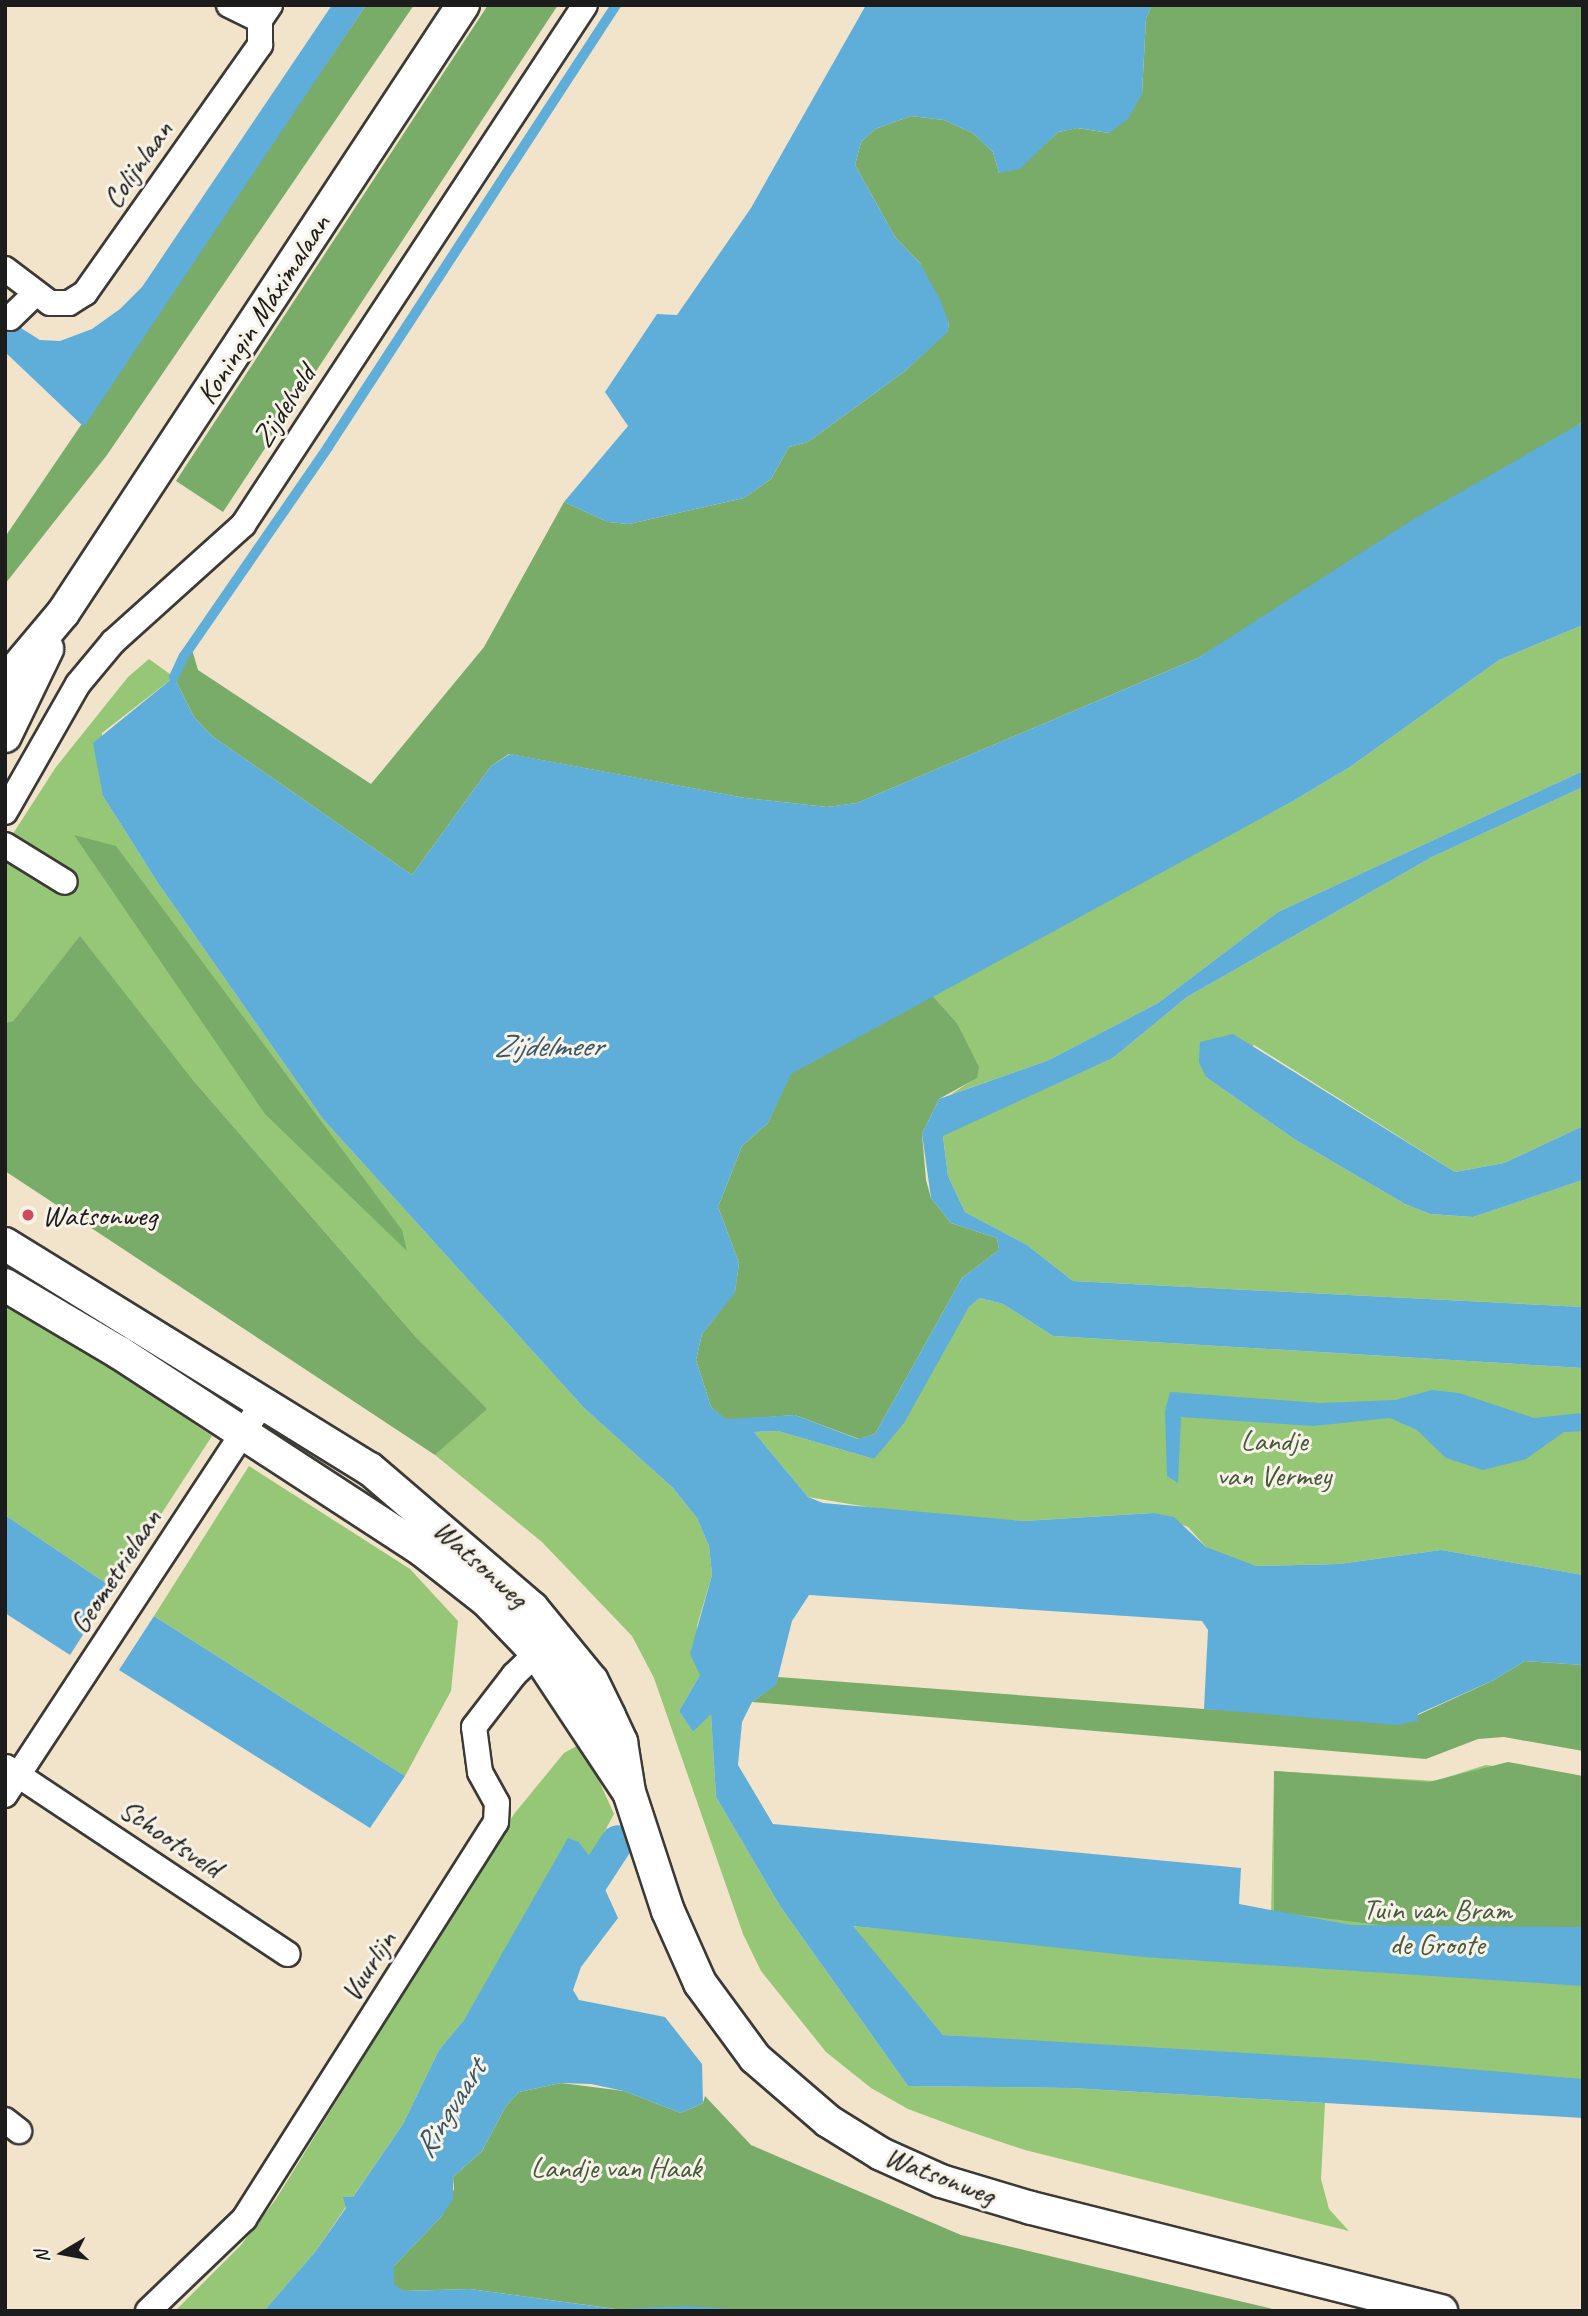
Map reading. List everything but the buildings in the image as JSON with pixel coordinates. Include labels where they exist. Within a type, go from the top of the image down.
[{"type":"street","name":"Colijnlaan","points":[[5,269],[34,295],[50,303],[69,303],[85,293],[260,45],[265,13],[229,5]]},
{"type":"street","name":"Koningin Máximalaan","points":[[5,682],[63,613],[463,5]]},
{"type":"street","name":"Zijdelveld","points":[[5,812],[78,684],[113,642],[243,525],[585,5]]},
{"type":"street","points":[[10,318],[34,295]]},
{"type":"street","name":"Koningin Máximalaan","points":[[5,736],[63,613]]},
{"type":"street","points":[[5,845],[65,882]]},
{"type":"street","name":"Watsonweg","points":[[5,1244],[263,1402],[407,1497],[508,1583],[546,1644]]},
{"type":"street","name":"Watsonweg","points":[[5,1285],[120,1353],[243,1436],[422,1550],[592,1681],[621,1742],[629,1792],[682,1950],[700,1983],[755,2058],[828,2122],[881,2154],[953,2185],[1031,2208],[1441,2311]]},
{"type":"street","name":"Geometrielaan","points":[[10,1779],[92,1664],[263,1402]]},
{"type":"street","name":"Vuurlijn","points":[[148,2311],[244,2219],[496,1822],[497,1803],[480,1772],[474,1727],[546,1644]]},
{"type":"street","name":"Schootsveld","points":[[10,1779],[287,1954]]},
{"type":"green space","points":[[366,5],[414,5],[107,455],[5,584],[5,537]]},
{"type":"green space","points":[[488,5],[558,5],[223,512],[176,481]]},
{"type":"green space","points":[[1152,5],[1583,5],[1583,422],[1198,658],[857,803],[827,807],[745,798],[509,754],[491,766],[412,875],[212,736],[194,717],[174,677],[191,646],[198,670],[371,784],[484,647],[564,502],[608,522],[629,524],[744,498],[771,479],[789,447],[808,442],[905,371],[947,332],[949,324],[920,263],[895,237],[855,165],[861,142],[875,129],[911,116],[944,120],[973,133],[993,152],[999,173],[1039,150],[1058,132],[1077,128],[1109,133],[1142,94],[1146,18]]},
{"type":"green space","points":[[1583,625],[1583,771],[1278,912],[1158,1003],[1049,1060],[950,1095],[976,1078],[957,1023],[931,994],[1293,801],[1350,767],[1499,660]]},
{"type":"green space","points":[[149,659],[174,677],[102,733],[103,796],[158,883],[323,1119],[584,1408],[673,1488],[697,1518],[709,1546],[712,1575],[697,1626],[700,1675],[679,1711],[693,1732],[711,1713],[716,1797],[780,1906],[908,2086],[1071,2088],[1325,2103],[1321,2179],[1329,2209],[1349,2231],[1025,2150],[959,2128],[908,2109],[871,2088],[826,2052],[761,1971],[743,1934],[654,1678],[632,1636],[542,1542],[435,1455],[486,1409],[415,1336],[193,1080],[80,937],[13,1021],[5,1023],[5,846],[56,767],[128,677]]},
{"type":"green space","points":[[1583,787],[1583,1126],[1504,1163],[1455,1172],[1254,1045],[1206,1077],[1294,1139],[1405,1204],[1430,1214],[1473,1217],[1583,1180],[1583,1307],[1073,1281],[1027,1245],[965,1212],[948,1176],[943,1135],[1113,1058],[1187,997],[1432,857]]},
{"type":"green space","points":[[74,835],[116,846],[402,1230],[407,1251],[265,1114]]},
{"type":"green space","points":[[80,936],[193,1080],[415,1336],[487,1409],[435,1455],[5,1171],[5,1023],[13,1021]]},
{"type":"green space","points":[[931,994],[957,1023],[979,1067],[977,1078],[939,1099],[922,1134],[926,1180],[931,1198],[951,1223],[997,1238],[999,1250],[962,1278],[875,1434],[859,1439],[795,1415],[726,1420],[711,1407],[696,1360],[702,1334],[735,1292],[739,1263],[718,1207],[742,1146],[768,1123],[790,1074]]},
{"type":"green space","points":[[5,1296],[212,1436],[113,1588],[5,1515]]},
{"type":"green space","name":"Landje van Vermey","points":[[980,1298],[1003,1304],[1053,1336],[1583,1368],[1583,1575],[1441,1550],[1339,1564],[1256,1566],[1228,1558],[1206,1547],[1188,1527],[1153,1513],[1024,1521],[909,1514],[808,1497],[754,1432],[778,1431],[874,1459],[969,1307]]},
{"type":"green space","points":[[249,1466],[410,1569],[458,1621],[451,1691],[405,1776],[154,1616]]},
{"type":"green space","points":[[1525,1661],[1583,1665],[1583,1751],[1504,1737],[1478,1739],[1426,1759],[752,1702],[775,1685],[778,1677],[1204,1709],[1418,1715],[1494,1680]]},
{"type":"green space","points":[[582,1743],[614,1814],[590,1858],[579,1842],[550,1874],[464,2020],[439,2050],[403,2124],[315,2252],[264,2311],[175,2311],[241,2245],[276,2199],[514,1814],[564,1753]]},
{"type":"green space","points":[[1508,1762],[1583,1776],[1583,1927],[1397,1927],[1274,1912],[1274,1771],[1429,1782]]},
{"type":"green space","name":"Tuin van Bram de Groote","points":[[1486,1765],[1583,1778],[1583,2082],[943,2035],[852,1926],[1270,1965],[1274,1771],[1435,1781]]},
{"type":"green space","name":"Landje van Haak","points":[[561,2083],[624,2091],[681,2113],[703,2103],[705,2096],[751,2145],[961,2235],[1281,2311],[616,2309],[470,2289],[403,2291],[394,2285],[394,2266],[442,2216],[454,2189],[453,2177],[482,2151],[506,2106],[519,2092]]},
{"type":"water","points":[[332,5],[366,5],[84,427],[5,352],[5,318],[40,340],[60,341],[92,329],[120,309],[142,287]]},
{"type":"water","points":[[866,5],[1152,5],[1146,18],[1142,94],[1128,119],[1109,133],[1078,128],[1058,132],[1020,169],[999,173],[993,152],[973,133],[944,120],[911,116],[875,129],[861,142],[855,165],[895,237],[920,263],[941,301],[949,324],[947,333],[905,371],[808,442],[789,447],[771,479],[744,498],[629,524],[608,522],[564,502],[628,426],[605,392],[657,314],[677,315],[751,208]]},
{"type":"water","name":"Zijdelmeer","points":[[1583,422],[1583,625],[1499,660],[1350,767],[1293,801],[791,1074],[768,1123],[742,1146],[718,1207],[739,1263],[735,1293],[702,1334],[696,1360],[711,1407],[726,1419],[795,1415],[858,1439],[875,1434],[962,1278],[999,1250],[997,1238],[951,1223],[931,1198],[922,1134],[939,1099],[1049,1060],[1158,1003],[1278,912],[1583,771],[1583,787],[1432,857],[1187,997],[1113,1058],[943,1136],[948,1176],[965,1212],[1027,1245],[1073,1281],[1583,1307],[1583,1368],[1053,1336],[1003,1304],[980,1298],[969,1307],[904,1423],[874,1459],[778,1431],[754,1432],[808,1497],[823,1503],[1024,1521],[1153,1513],[1174,1517],[1206,1547],[1256,1566],[1339,1564],[1441,1550],[1583,1575],[1583,1665],[1525,1661],[1494,1680],[1418,1714],[1418,1721],[1398,1725],[1204,1709],[1208,1630],[1202,1621],[809,1595],[792,1621],[776,1685],[752,1702],[742,1722],[738,1765],[773,1824],[1241,1868],[1239,1904],[1351,1925],[1583,1927],[1583,1986],[1144,1957],[853,1926],[943,2035],[1363,2060],[1583,2079],[1583,2118],[1071,2088],[908,2086],[780,1906],[716,1797],[711,1714],[693,1732],[679,1711],[700,1675],[690,1654],[712,1575],[709,1546],[697,1518],[673,1488],[584,1408],[323,1119],[158,883],[103,796],[93,743],[174,677],[194,717],[212,736],[412,875],[491,766],[510,754],[745,798],[827,807],[857,803],[1198,658],[1412,520]]},
{"type":"water","points":[[1233,1034],[1455,1172],[1504,1163],[1583,1126],[1583,1180],[1473,1217],[1430,1214],[1405,1204],[1294,1139],[1206,1077],[1199,1062],[1200,1042]]},
{"type":"water","points":[[1432,1390],[1459,1393],[1534,1418],[1583,1413],[1583,1431],[1564,1432],[1526,1459],[1483,1470],[1446,1458],[1417,1430],[1390,1418],[1313,1426],[1181,1417],[1178,1483],[1167,1476],[1165,1411],[1170,1392],[1320,1403],[1395,1400]]},
{"type":"water","points":[[5,1515],[113,1588],[70,1655],[5,1613]]},
{"type":"water","points":[[154,1616],[405,1776],[370,1828],[119,1670]]},
{"type":"water","name":"Ringvaart","points":[[607,1828],[616,1848],[599,1876],[618,1918],[581,1967],[573,1990],[579,2000],[665,2017],[702,2064],[703,2103],[681,2113],[624,2091],[591,2084],[561,2083],[519,2092],[506,2106],[482,2151],[453,2177],[453,2199],[442,2216],[394,2266],[394,2284],[403,2291],[470,2289],[615,2309],[687,2306],[758,2311],[264,2311],[315,2252],[346,2208],[343,2197],[353,2197],[403,2124],[439,2050],[464,2020],[568,1838],[579,1842],[590,1857]]},
{"type":"waterway","points":[[174,677],[184,656],[328,447],[616,5]]},
{"type":"waterway","points":[[589,1884],[617,1841]]},
{"type":"place","name":"Watsonweg","points":[[28,1215]]}]
